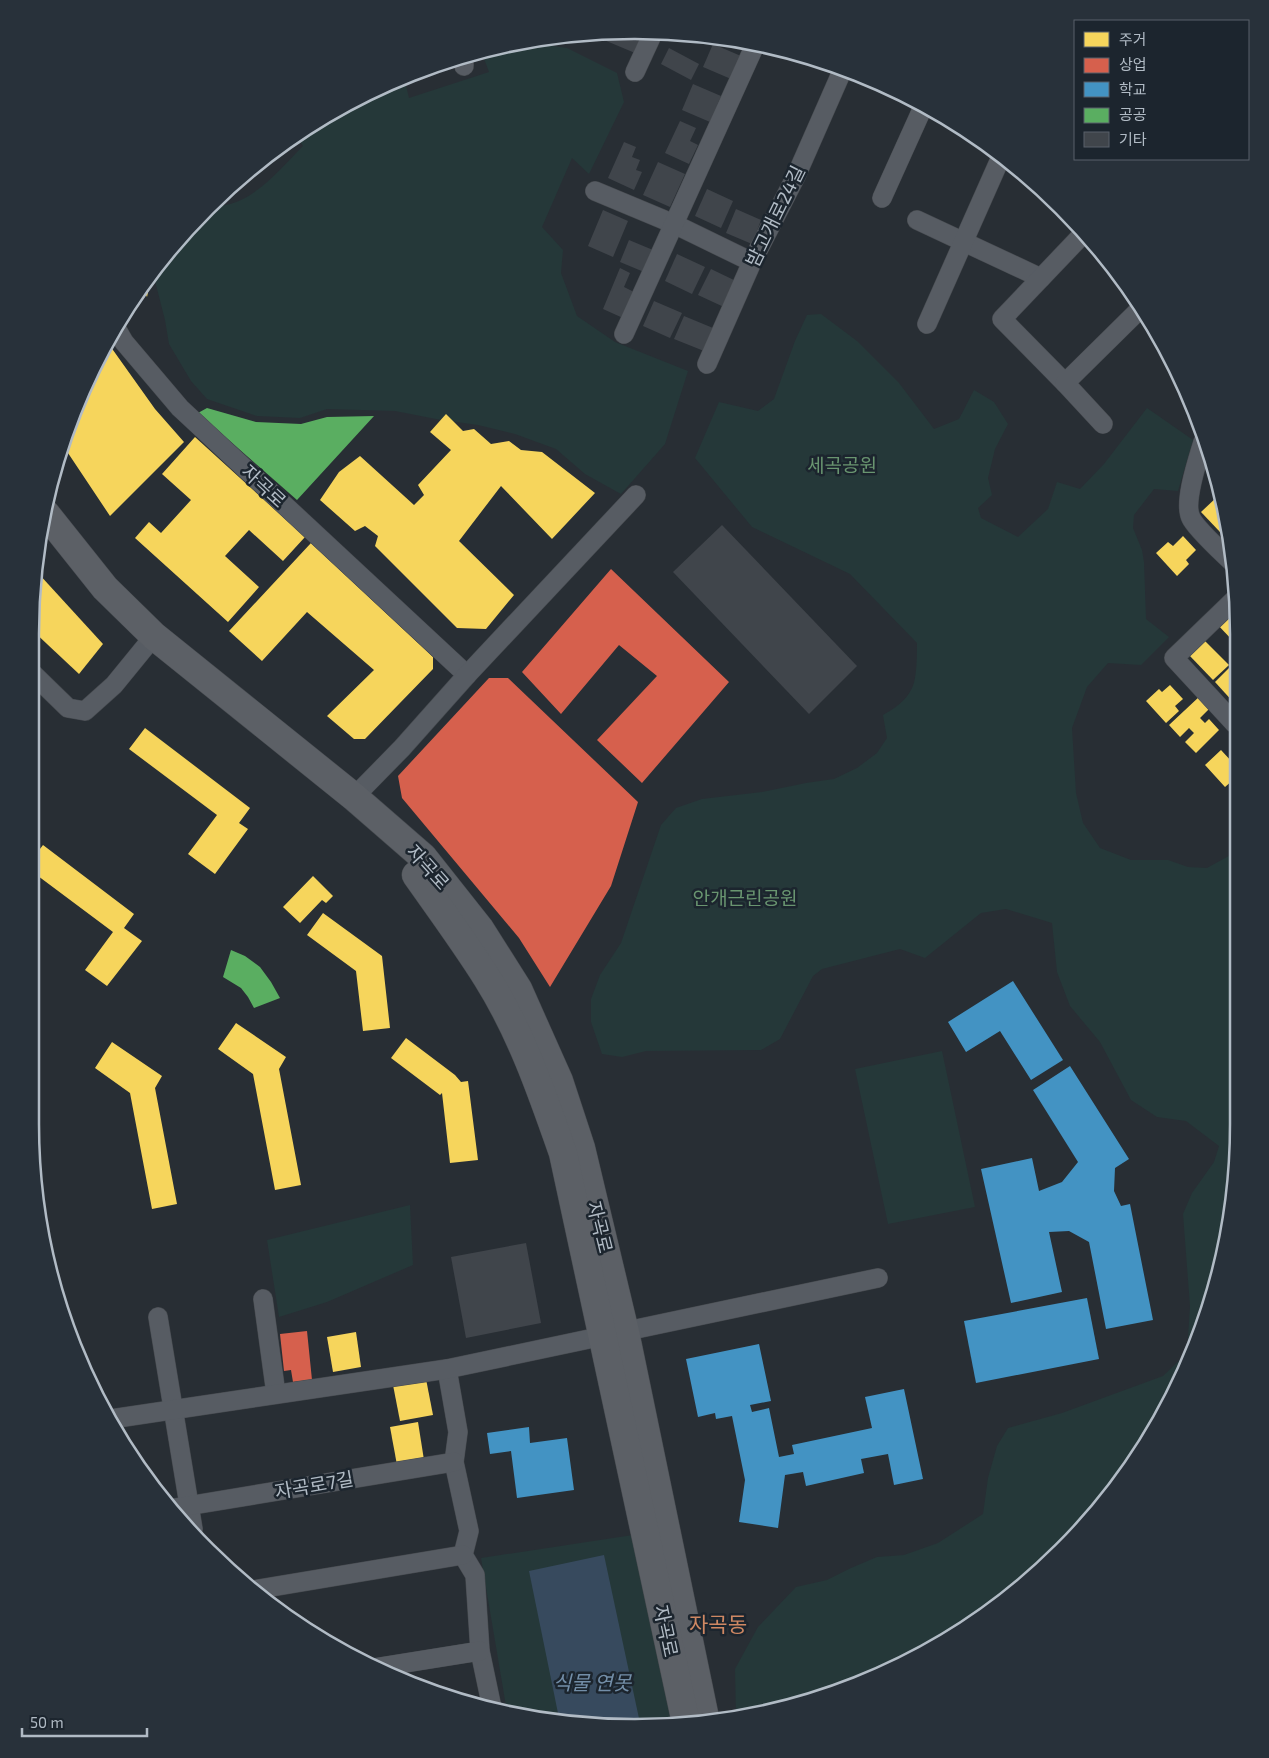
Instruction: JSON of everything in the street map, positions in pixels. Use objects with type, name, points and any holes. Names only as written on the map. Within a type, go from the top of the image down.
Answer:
[{"type":"main road","name":"자곡로","points":[[50,519],[105,588],[154,636],[354,797],[423,856],[480,929],[518,989],[559,1081],[581,1148],[685,1717]]},
{"type":"main road","name":"자곡로","points":[[614,1334],[704,1715]]},
{"type":"street","points":[[636,72],[650,39]]},
{"type":"street","points":[[624,334],[753,50]]},
{"type":"street","name":"밤고개로24길","points":[[707,364],[752,262],[796,176],[840,76]]},
{"type":"street","points":[[882,198],[921,113]]},
{"type":"street","points":[[927,324],[998,163]]},
{"type":"street","points":[[595,191],[674,224],[752,262]]},
{"type":"street","points":[[917,220],[1041,278]]},
{"type":"street","points":[[1079,238],[1002,319],[1103,424]]},
{"type":"street","points":[[1065,383],[1136,313]]},
{"type":"street","name":"자곡로","points":[[120,335],[180,408],[467,675]]},
{"type":"street","points":[[1201,450],[1187,509],[1191,520],[1224,549]]},
{"type":"street","points":[[354,797],[402,748],[467,675],[636,495]]},
{"type":"street","points":[[1229,605],[1174,658],[1230,719]]},
{"type":"street","points":[[39,680],[68,708],[85,711],[114,685],[154,636]]},
{"type":"street","points":[[118,1419],[447,1368],[878,1278]]},
{"type":"street","points":[[263,1299],[276,1394]]},
{"type":"street","points":[[158,1317],[173,1410],[182,1507]]},
{"type":"street","points":[[447,1368],[458,1432],[454,1462],[469,1531],[463,1555],[475,1575],[480,1650],[491,1702]]},
{"type":"street","name":"자곡로7길","points":[[182,1507],[454,1462]]},
{"type":"street","points":[[263,1588],[463,1555]]},
{"type":"street","points":[[388,1666],[480,1650]]},
{"type":"green space","points":[[549,45],[567,48],[617,73],[624,102],[589,174],[572,158],[542,227],[563,250],[561,273],[577,316],[615,342],[688,371],[665,444],[621,494],[585,474],[556,449],[515,434],[478,425],[395,411],[327,409],[300,418],[257,416],[207,399],[191,381],[169,344],[155,282],[187,242],[222,205],[239,201],[263,186],[303,146],[300,142],[371,100],[406,85],[409,98],[489,72],[484,58]]},
{"type":"green space","name":"세곡공원","points":[[821,314],[857,341],[899,383],[934,429],[959,419],[974,390],[994,402],[1008,424],[995,449],[988,478],[992,495],[978,508],[981,518],[1018,537],[1048,509],[1057,482],[1080,489],[1104,464],[1147,408],[1193,440],[1178,491],[1154,489],[1134,515],[1133,528],[1142,550],[1144,562],[1146,619],[1169,637],[1141,665],[1108,663],[1087,687],[1072,728],[1076,793],[1083,823],[1100,848],[1131,860],[1168,860],[1188,867],[1207,868],[1230,855],[1229,1162],[1219,1240],[1199,1315],[1188,1344],[1190,1306],[1183,1214],[1192,1193],[1214,1162],[1219,1146],[1186,1121],[1157,1117],[1131,1100],[1100,1042],[1070,1006],[1057,972],[1052,923],[1006,909],[981,913],[925,958],[900,949],[822,969],[813,976],[780,1039],[761,1050],[646,1051],[622,1057],[602,1054],[591,1022],[591,999],[600,975],[621,943],[661,825],[676,808],[702,799],[762,792],[834,779],[857,768],[877,753],[887,738],[883,715],[904,700],[914,684],[917,643],[850,574],[752,527],[695,458],[719,402],[758,411],[774,399],[795,341],[807,315]]},
{"type":"green space","points":[[942,1051],[975,1207],[888,1224],[855,1069]]},
{"type":"green space","points":[[410,1205],[413,1265],[327,1302],[279,1317],[267,1240]]},
{"type":"green space","name":"세곡공원","points":[[1182,1358],[1169,1387],[1150,1421],[1130,1454],[1107,1486],[1056,1545],[997,1596],[965,1619],[932,1639],[898,1658],[862,1674],[826,1688],[789,1699],[736,1710],[735,1669],[758,1627],[796,1587],[827,1580],[877,1557],[904,1555],[938,1543],[983,1514],[988,1478],[997,1446],[1008,1428],[1062,1413],[1163,1376]]},
{"type":"green space","points":[[633,1535],[676,1718],[596,1718],[557,1714],[506,1705],[481,1558]]},
{"type":"water","name":"식물 연못","points":[[604,1555],[639,1719],[596,1718],[558,1714],[529,1571]]},
{"type":"building: 주거","points":[[112,349],[155,409],[184,442],[110,516],[67,452],[84,407]]},
{"type":"building: 주거","points":[[446,414],[463,431],[474,429],[491,444],[509,441],[521,450],[542,452],[595,493],[552,539],[501,486],[459,541],[514,595],[486,629],[457,628],[375,546],[378,536],[365,526],[355,531],[320,500],[339,472],[360,456],[414,505],[424,495],[418,485],[451,450],[430,432]]},
{"type":"building: 주거","points":[[195,437],[305,537],[283,561],[249,530],[225,556],[259,587],[228,622],[135,538],[149,522],[161,533],[191,500],[162,474]]},
{"type":"building: 주거","points":[[1215,499],[1220,532],[1201,512]]},
{"type":"building: 주거","points":[[1183,536],[1196,550],[1186,560],[1189,564],[1177,576],[1156,553],[1168,542],[1173,546]]},
{"type":"building: 주거","points":[[311,543],[433,657],[433,669],[365,739],[354,739],[327,716],[374,670],[307,612],[262,661],[229,631]]},
{"type":"building: 주거","points":[[42,577],[103,644],[79,674],[39,636]]},
{"type":"building: 주거","points":[[1229,610],[1230,638],[1216,623]]},
{"type":"building: 주거","points":[[1204,640],[1229,665],[1213,680],[1189,655]]},
{"type":"building: 주거","points":[[1230,667],[1230,698],[1215,682]]},
{"type":"building: 주거","points":[[1170,685],[1183,699],[1175,706],[1179,711],[1166,723],[1146,701],[1159,689],[1162,692]]},
{"type":"building: 주거","points":[[1200,696],[1211,707],[1200,718],[1205,723],[1209,719],[1219,730],[1196,753],[1185,742],[1194,733],[1189,728],[1180,737],[1169,725]]},
{"type":"building: 주거","points":[[145,728],[250,808],[239,823],[248,829],[215,874],[188,854],[217,815],[129,749]]},
{"type":"building: 주거","points":[[1221,750],[1230,760],[1230,783],[1225,787],[1205,765]]},
{"type":"building: 주거","points":[[43,845],[134,914],[124,928],[142,941],[107,986],[85,970],[113,932],[39,877],[39,850]]},
{"type":"building: 주거","points":[[313,876],[333,896],[326,903],[322,900],[300,923],[283,907]]},
{"type":"building: 주거","points":[[323,913],[382,956],[390,1028],[363,1031],[356,971],[307,935]]},
{"type":"building: 주거","points":[[236,1023],[286,1057],[279,1069],[301,1185],[275,1190],[253,1074],[218,1049]]},
{"type":"building: 주거","points":[[406,1038],[455,1075],[461,1082],[468,1081],[478,1160],[450,1163],[442,1093],[440,1095],[391,1058]]},
{"type":"building: 주거","points":[[112,1042],[162,1076],[155,1088],[177,1204],[152,1209],[130,1093],[95,1068]]},
{"type":"building: 주거","points":[[356,1332],[361,1367],[333,1372],[327,1337]]},
{"type":"building: 주거","points":[[426,1379],[433,1415],[400,1421],[393,1385]]},
{"type":"building: 주거","points":[[418,1422],[424,1460],[397,1465],[390,1427]]},
{"type":"building: 상업","points":[[611,569],[729,682],[642,783],[597,740],[657,676],[619,645],[561,714],[522,672]]},
{"type":"building: 상업","points":[[489,678],[508,678],[638,802],[611,886],[550,987],[519,938],[402,798],[398,776]]},
{"type":"building: 상업","points":[[307,1331],[312,1380],[293,1382],[291,1370],[284,1371],[280,1334]]},
{"type":"building: 학교","points":[[1013,981],[1063,1060],[1031,1080],[1000,1031],[966,1052],[948,1022]]},
{"type":"building: 학교","points":[[1070,1066],[1129,1159],[1115,1168],[1114,1191],[1121,1206],[1130,1204],[1153,1320],[1106,1329],[1089,1242],[1069,1231],[1049,1232],[1062,1292],[1011,1303],[981,1169],[1032,1158],[1039,1191],[1062,1182],[1078,1162],[1033,1090]]},
{"type":"building: 학교","points":[[1087,1298],[1099,1359],[976,1383],[964,1321]]},
{"type":"building: 학교","points":[[759,1344],[771,1401],[750,1405],[752,1412],[769,1408],[779,1457],[794,1454],[792,1445],[872,1428],[865,1397],[904,1389],[923,1479],[894,1485],[888,1454],[861,1459],[864,1473],[806,1486],[803,1472],[785,1475],[778,1528],[739,1522],[745,1480],[732,1416],[716,1419],[715,1413],[698,1417],[686,1359]]},
{"type":"building: 학교","points":[[529,1427],[530,1443],[567,1438],[574,1490],[517,1498],[511,1451],[490,1454],[487,1433]]},
{"type":"building: 공공","points":[[207,408],[256,422],[301,424],[327,417],[374,416],[297,500],[198,413]]},
{"type":"building: 공공","points":[[231,950],[245,956],[260,967],[280,998],[254,1008],[241,988],[223,977]]},
{"type":"building: 기타","points":[[634,39],[641,39],[635,53],[604,40]]},
{"type":"building: 기타","points":[[713,44],[741,56],[731,79],[703,67]]},
{"type":"building: 기타","points":[[669,48],[699,64],[691,80],[661,64]]},
{"type":"building: 기타","points":[[693,84],[721,96],[710,122],[682,110]]},
{"type":"building: 기타","points":[[680,121],[696,128],[690,141],[698,145],[689,164],[665,153]]},
{"type":"building: 기타","points":[[624,142],[636,147],[632,157],[640,160],[636,170],[642,172],[634,190],[608,178]]},
{"type":"building: 기타","points":[[658,162],[685,174],[670,207],[643,195]]},
{"type":"building: 기타","points":[[707,189],[733,201],[721,228],[695,216]]},
{"type":"building: 기타","points":[[736,209],[761,220],[752,244],[726,233]]},
{"type":"building: 기타","points":[[603,210],[628,221],[613,257],[588,246]]},
{"type":"building: 기타","points":[[629,240],[653,250],[644,272],[620,262]]},
{"type":"building: 기타","points":[[677,254],[705,267],[692,294],[665,281]]},
{"type":"building: 기타","points":[[620,268],[630,273],[624,287],[634,292],[623,318],[603,309]]},
{"type":"building: 기타","points":[[711,269],[738,282],[726,308],[698,295]]},
{"type":"building: 기타","points":[[654,301],[682,313],[670,338],[643,326]]},
{"type":"building: 기타","points":[[684,316],[713,328],[704,351],[674,339]]},
{"type":"building: 기타","points":[[722,525],[857,666],[809,714],[673,572]]},
{"type":"building: 기타","points":[[526,1243],[541,1323],[466,1338],[451,1257]]},
{"type":"district","name":"자곡동","points":[[718,1625]]},
{"type":"park label","name":"안개근린공원","points":[[745,898]]}]
